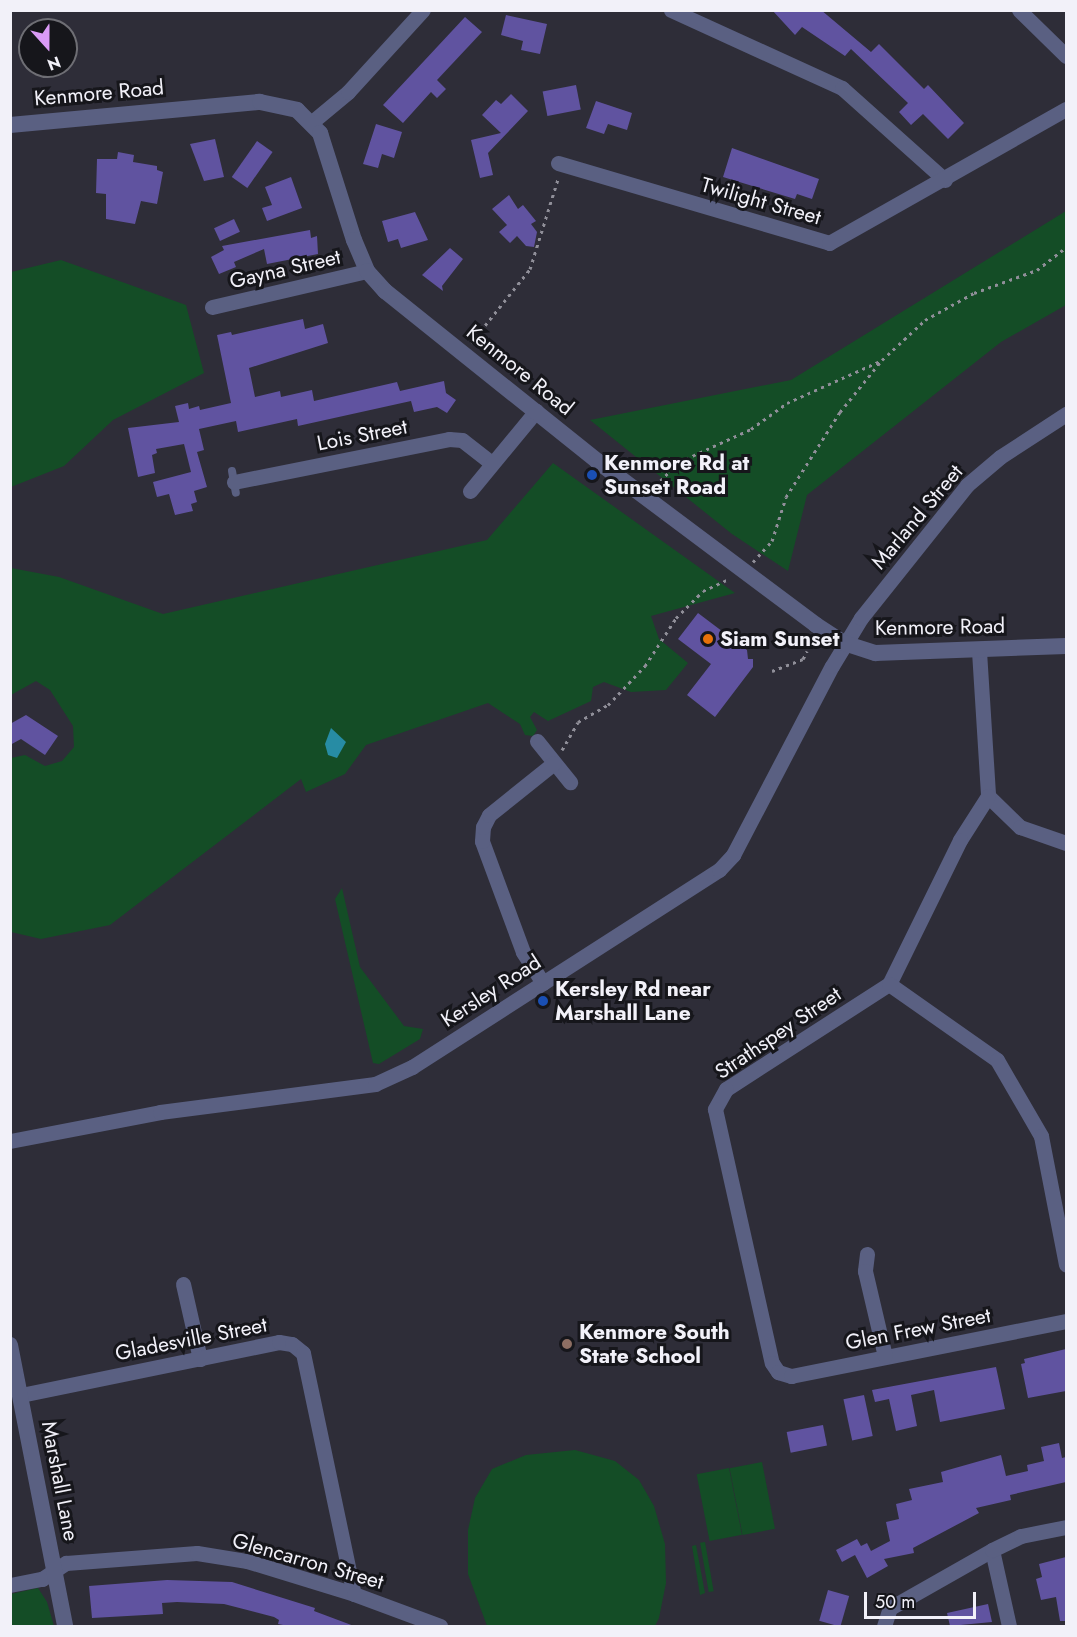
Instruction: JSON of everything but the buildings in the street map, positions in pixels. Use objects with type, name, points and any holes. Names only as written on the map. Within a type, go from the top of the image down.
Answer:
[{"type":"street","points":[[312,122],[348,92],[423,10]]},
{"type":"street","points":[[671,10],[842,88],[945,180]]},
{"type":"street","points":[[1019,10],[1066,56]]},
{"type":"street","name":"Kenmore Road","points":[[10,125],[260,102],[289,107],[312,122],[320,133],[354,240],[367,271],[385,291],[646,499],[844,643],[875,653],[979,651],[1066,646]]},
{"type":"street","name":"Twilight Street","points":[[558,163],[829,243],[945,180],[1066,110]]},
{"type":"street","name":"Gayna Street","points":[[213,307],[367,271]]},
{"type":"street","points":[[470,491],[536,411]]},
{"type":"street","name":"Marland Street","points":[[844,643],[967,485],[1000,457],[1066,414]]},
{"type":"street","name":"Lois Street","points":[[234,482],[449,439],[462,440],[491,463]]},
{"type":"street","name":"Kersley Road","points":[[10,1141],[160,1112],[375,1084],[412,1067],[718,870],[733,855],[844,643]]},
{"type":"street","points":[[979,651],[988,796],[960,840],[889,984],[997,1060],[1041,1136],[1066,1265]]},
{"type":"street","points":[[537,741],[570,782]]},
{"type":"street","points":[[543,983],[523,952],[482,841],[483,827],[489,815],[554,763]]},
{"type":"street","points":[[988,796],[1020,827],[1066,843]]},
{"type":"street","name":"Strathspey Street","points":[[778,1372],[772,1363],[715,1108],[726,1089],[889,984]]},
{"type":"street","points":[[867,1254],[865,1271],[885,1356]]},
{"type":"street","points":[[183,1284],[200,1359]]},
{"type":"street","name":"Glen Frew Street","points":[[778,1372],[791,1376],[1066,1321]]},
{"type":"street","name":"Gladesville Street","points":[[21,1395],[279,1342],[292,1344],[303,1353],[354,1594]]},
{"type":"street","name":"Marshall Lane","points":[[10,1345],[65,1626]]},
{"type":"street","points":[[884,1626],[890,1608],[992,1550],[1021,1536],[1066,1527]]},
{"type":"street","points":[[992,1550],[1010,1626]]},
{"type":"street","name":"Glencarron Street","points":[[10,1585],[42,1579],[54,1568],[66,1563],[197,1553],[247,1562],[354,1594],[440,1626]]},
{"type":"path","points":[[462,352],[530,269],[559,181],[558,163]]},
{"type":"path","points":[[554,763],[578,722],[608,705],[645,666],[675,618],[703,591],[744,572],[772,541],[786,497],[840,412],[882,360],[925,320],[974,293],[1036,270],[1066,247]]},
{"type":"path","points":[[646,499],[679,462],[752,429],[787,403],[882,360]]},
{"type":"path","points":[[772,671],[803,659],[807,651]]},
{"type":"green space","points":[[1066,211],[1066,305],[1001,342],[807,495],[788,571],[732,534],[590,420],[791,380]]},
{"type":"green space","points":[[61,260],[186,305],[204,373],[113,420],[64,466],[11,487],[11,272]]},
{"type":"green space","points":[[553,463],[735,593],[651,616],[659,639],[688,663],[666,690],[631,692],[604,682],[593,687],[591,701],[548,721],[534,712],[530,717],[537,730],[533,736],[525,735],[520,724],[488,703],[366,745],[345,774],[306,792],[301,779],[110,925],[41,939],[11,932],[11,758],[25,755],[45,766],[62,761],[74,747],[73,726],[50,690],[36,681],[11,695],[11,568],[59,577],[163,614],[487,540]]},
{"type":"green space","points":[[342,888],[360,967],[404,1026],[423,1029],[420,1039],[379,1064],[373,1063],[335,899]]},
{"type":"green space","points":[[575,1450],[615,1461],[639,1480],[654,1506],[665,1544],[666,1583],[659,1618],[655,1626],[487,1626],[468,1574],[468,1530],[475,1498],[492,1469],[526,1455]]},
{"type":"green space","points":[[762,1462],[775,1529],[743,1535],[730,1468]]},
{"type":"green space","points":[[729,1468],[742,1535],[710,1541],[697,1474]]},
{"type":"green space","points":[[705,1542],[714,1591],[709,1592],[700,1543]]},
{"type":"green space","points":[[696,1545],[705,1593],[700,1595],[692,1546]]},
{"type":"green space","points":[[38,1588],[47,1602],[54,1626],[11,1626],[11,1594]]},
{"type":"water","points":[[331,728],[346,742],[337,758],[328,755],[325,744]]},
{"type":"place","name":"Kenmore Rd at Sunset Road","points":[[592,475]]},
{"type":"place","name":"Siam Sunset","points":[[708,639]]},
{"type":"place","name":"Kersley Rd near Marshall Lane","points":[[543,1001]]},
{"type":"place","name":"Kenmore South State School","points":[[567,1344]]}]
